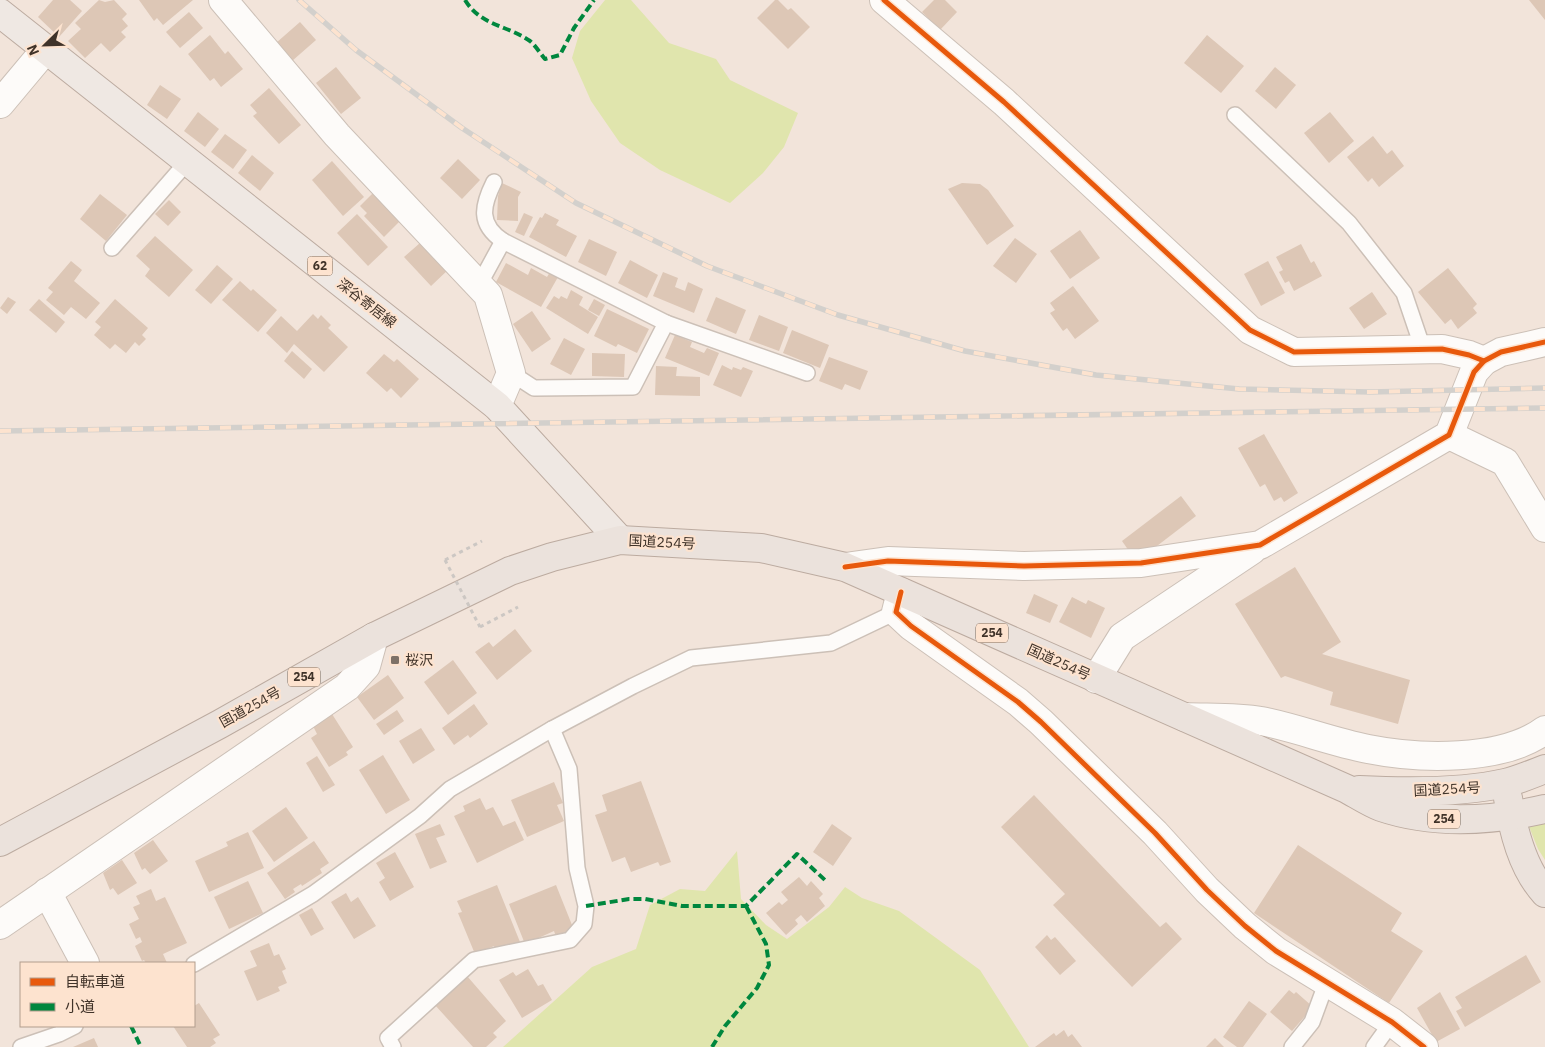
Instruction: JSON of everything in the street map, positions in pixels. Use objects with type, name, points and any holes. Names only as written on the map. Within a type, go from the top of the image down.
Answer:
[{"type":"highway","name":"国道254号","points":[[0,842],[211,729],[374,638],[510,571],[552,557],[620,540],[762,548],[845,567],[898,602],[1096,679],[1347,789],[1380,806],[1407,814],[1448,819],[1511,816],[1545,809]]},
{"type":"highway","name":"国道254号","points":[[1347,789],[1386,792],[1481,788],[1506,783],[1545,769]]},
{"type":"highway","points":[[1506,783],[1511,816],[1520,848],[1535,882],[1545,892]]},
{"type":"main road","name":"深谷寄居線","points":[[0,13],[497,406],[620,540]]},
{"type":"street","points":[[223,0],[337,135],[488,295],[510,373],[497,406]]},
{"type":"street","points":[[884,0],[1004,102],[1250,330],[1294,352],[1442,349],[1469,355],[1484,361]]},
{"type":"street","points":[[0,104],[46,49]]},
{"type":"street","points":[[1096,679],[1122,637],[1260,545],[1449,435],[1474,372],[1484,361],[1501,352],[1545,342]]},
{"type":"street","points":[[1449,435],[1505,462],[1545,528]]},
{"type":"street","points":[[845,567],[888,562],[1024,566],[1141,564],[1260,545]]},
{"type":"street","points":[[898,602],[910,626],[1018,702],[1155,832],[1207,890],[1245,926],[1276,951],[1392,1022],[1424,1047]]},
{"type":"street","points":[[0,925],[347,687],[366,666],[374,638]]},
{"type":"street","points":[[1181,716],[1260,721],[1368,749],[1420,756],[1478,754],[1518,744],[1545,730]]},
{"type":"street","points":[[47,892],[84,962]]},
{"type":"lane","points":[[1235,115],[1355,231],[1404,293],[1423,349]]},
{"type":"lane","points":[[112,248],[188,161]]},
{"type":"lane","points":[[494,182],[487,197],[484,216],[492,233],[503,241],[666,323],[807,373]]},
{"type":"lane","points":[[479,285],[503,241]]},
{"type":"lane","points":[[510,373],[534,388],[633,387],[666,323]]},
{"type":"lane","points":[[195,963],[313,894],[420,816],[450,789],[552,729],[691,658],[831,643],[898,602]]},
{"type":"lane","points":[[392,1047],[388,1038],[474,960],[570,940],[584,924],[586,906],[577,868],[569,769],[552,729]]},
{"type":"lane","points":[[1292,1047],[1312,1022],[1327,981]]},
{"type":"lane","points":[[1374,1047],[1392,1022]]},
{"type":"lane","points":[[21,1047],[59,1034],[73,1027]]},
{"type":"path","points":[[482,541],[445,560],[480,627],[518,606]]},
{"type":"green space","points":[[605,0],[631,0],[669,43],[716,59],[730,80],[798,113],[784,147],[763,173],[730,203],[660,170],[620,143],[591,101],[572,58],[580,31]]},
{"type":"green space","points":[[1545,819],[1545,860],[1538,849],[1528,824]]},
{"type":"green space","points":[[737,851],[741,899],[766,925],[787,939],[829,907],[845,887],[862,898],[899,911],[980,970],[1029,1047],[503,1047],[592,967],[636,949],[650,905],[680,889],[705,891]]},
{"type":"building","points":[[53,0],[70,0],[82,11],[59,37],[38,17]]},
{"type":"building","points":[[99,0],[105,2],[114,0],[127,14],[122,19],[128,26],[121,32],[126,37],[110,52],[101,43],[85,58],[68,41],[81,29],[75,23]]},
{"type":"building","points":[[139,0],[193,0],[163,25],[157,18],[154,21]]},
{"type":"building","points":[[775,0],[778,0],[788,10],[791,8],[810,27],[788,49],[757,18]]},
{"type":"building","points":[[934,0],[945,0],[957,12],[940,30],[922,12]]},
{"type":"building","points":[[1529,0],[1545,0],[1545,20]]},
{"type":"building","points":[[189,12],[203,28],[180,48],[166,32]]},
{"type":"building","points":[[300,22],[316,40],[292,61],[276,43]]},
{"type":"building","points":[[210,35],[225,54],[228,51],[243,69],[221,87],[214,78],[210,81],[188,54]]},
{"type":"building","points":[[1207,35],[1244,66],[1221,93],[1184,63]]},
{"type":"building","points":[[336,67],[361,98],[341,114],[316,83]]},
{"type":"building","points":[[1275,67],[1296,85],[1276,109],[1255,91]]},
{"type":"building","points":[[160,85],[181,99],[167,119],[147,105]]},
{"type":"building","points":[[269,88],[301,125],[279,144],[253,116],[257,113],[250,105]]},
{"type":"building","points":[[198,112],[219,129],[205,147],[184,131]]},
{"type":"building","points":[[1330,112],[1354,141],[1329,163],[1304,133]]},
{"type":"building","points":[[225,134],[247,150],[233,169],[211,152]]},
{"type":"building","points":[[1373,136],[1387,154],[1392,150],[1404,166],[1379,187],[1372,178],[1368,182],[1347,157]]},
{"type":"building","points":[[252,155],[274,173],[260,191],[238,173]]},
{"type":"building","points":[[458,159],[480,180],[462,199],[440,178]]},
{"type":"building","points":[[332,161],[364,197],[343,216],[312,180]]},
{"type":"building","points":[[502,183],[521,192],[518,197],[518,221],[497,220],[498,196]]},
{"type":"building","points":[[962,183],[980,184],[988,190],[1014,226],[987,245],[948,189]]},
{"type":"building","points":[[374,192],[401,220],[384,237],[364,216],[367,213],[360,206]]},
{"type":"building","points":[[100,194],[127,215],[106,241],[80,219]]},
{"type":"building","points":[[169,200],[181,212],[168,226],[155,214]]},
{"type":"building","points":[[524,213],[533,217],[524,236],[515,232]]},
{"type":"building","points":[[545,213],[559,220],[556,225],[577,236],[566,257],[529,237],[540,217],[542,218]]},
{"type":"building","points":[[357,214],[388,247],[368,266],[337,233]]},
{"type":"building","points":[[1080,230],[1100,258],[1070,279],[1050,251]]},
{"type":"building","points":[[155,236],[193,270],[169,297],[145,276],[150,269],[136,256]]},
{"type":"building","points":[[1015,238],[1037,254],[1016,283],[993,266]]},
{"type":"building","points":[[589,239],[617,252],[606,276],[578,262]]},
{"type":"building","points":[[420,243],[434,259],[438,255],[450,268],[431,286],[404,257]]},
{"type":"building","points":[[1301,244],[1311,263],[1314,261],[1322,276],[1294,291],[1289,281],[1285,283],[1279,272],[1283,270],[1276,257]]},
{"type":"building","points":[[630,260],[658,275],[647,298],[618,283]]},
{"type":"building","points":[[71,261],[82,270],[74,281],[100,303],[86,319],[71,307],[64,315],[46,300],[53,292],[48,288]]},
{"type":"building","points":[[1268,261],[1285,293],[1261,306],[1244,274]]},
{"type":"building","points":[[506,263],[528,275],[531,268],[547,277],[550,272],[558,277],[541,307],[496,282]]},
{"type":"building","points":[[217,265],[233,279],[211,304],[195,290]]},
{"type":"building","points":[[1448,268],[1477,304],[1473,308],[1477,313],[1458,329],[1451,319],[1445,324],[1418,292]]},
{"type":"building","points":[[663,272],[678,278],[675,287],[685,291],[688,282],[703,289],[694,313],[653,296]]},
{"type":"building","points":[[240,281],[251,291],[253,289],[277,310],[258,332],[222,300]]},
{"type":"building","points":[[1073,286],[1099,321],[1075,339],[1067,328],[1063,331],[1050,313],[1055,310],[1050,303]]},
{"type":"building","points":[[571,290],[583,297],[579,305],[598,317],[588,334],[546,308],[554,296],[559,299],[561,296],[567,299]]},
{"type":"building","points":[[1372,292],[1387,314],[1364,329],[1349,308]]},
{"type":"building","points":[[8,297],[16,302],[7,314],[0,308]]},
{"type":"building","points":[[716,297],[746,310],[736,334],[706,321]]},
{"type":"building","points":[[39,299],[65,322],[56,333],[29,310]]},
{"type":"building","points":[[115,299],[148,328],[142,335],[146,339],[139,346],[135,342],[126,353],[115,344],[110,349],[94,335],[101,327],[95,322]]},
{"type":"building","points":[[594,299],[605,305],[599,316],[588,310]]},
{"type":"building","points":[[607,309],[649,329],[637,353],[618,344],[616,347],[594,336]]},
{"type":"building","points":[[532,311],[551,339],[532,352],[513,324]]},
{"type":"building","points":[[313,314],[318,319],[321,315],[331,325],[328,328],[348,347],[324,372],[294,344],[287,353],[266,333],[281,316],[297,331]]},
{"type":"building","points":[[759,315],[788,327],[779,351],[749,340]]},
{"type":"building","points":[[792,330],[829,345],[820,368],[783,353]]},
{"type":"building","points":[[675,335],[692,342],[690,347],[704,353],[707,348],[719,353],[709,376],[665,358]]},
{"type":"building","points":[[564,338],[585,349],[571,375],[550,364]]},
{"type":"building","points":[[292,351],[312,369],[304,379],[284,361]]},
{"type":"building","points":[[592,353],[625,354],[624,377],[592,376]]},
{"type":"building","points":[[384,354],[394,362],[397,359],[419,379],[401,398],[391,388],[387,392],[366,373]]},
{"type":"building","points":[[829,357],[868,371],[860,390],[845,384],[842,390],[819,381]]},
{"type":"building","points":[[722,365],[732,370],[733,367],[741,370],[743,367],[753,371],[741,397],[713,385]]},
{"type":"building","points":[[656,366],[677,367],[676,376],[700,377],[700,396],[655,395]]},
{"type":"building","points":[[1264,434],[1298,493],[1284,502],[1281,497],[1274,501],[1265,484],[1260,487],[1238,448]]},
{"type":"building","points":[[1181,496],[1196,516],[1153,549],[1129,551],[1122,541]]},
{"type":"building","points":[[1295,567],[1341,642],[1322,654],[1410,680],[1398,724],[1330,705],[1333,692],[1285,676],[1281,678],[1235,604]]},
{"type":"building","points":[[1034,594],[1058,605],[1050,623],[1026,613]]},
{"type":"building","points":[[1072,597],[1086,604],[1088,600],[1105,608],[1091,638],[1059,622]]},
{"type":"building","points":[[515,629],[532,651],[497,680],[475,652],[489,642],[493,647]]},
{"type":"building","points":[[453,660],[477,693],[448,715],[424,682]]},
{"type":"building","points":[[388,675],[404,698],[374,720],[357,697]]},
{"type":"building","points":[[474,704],[488,724],[470,738],[468,735],[454,745],[442,728]]},
{"type":"building","points":[[397,710],[404,721],[384,735],[376,724]]},
{"type":"building","points":[[332,714],[353,747],[346,752],[348,755],[329,767],[311,738],[317,734],[313,726]]},
{"type":"building","points":[[421,728],[435,750],[413,764],[399,741]]},
{"type":"building","points":[[383,755],[410,800],[386,814],[359,770]]},
{"type":"building","points":[[317,756],[335,785],[323,792],[306,763]]},
{"type":"building","points":[[641,781],[671,862],[660,866],[658,862],[631,872],[625,857],[612,862],[595,815],[607,811],[602,795]]},
{"type":"building","points":[[554,782],[563,803],[557,805],[564,821],[527,837],[511,800]]},
{"type":"building","points":[[1034,795],[1160,927],[1166,922],[1182,939],[1132,987],[1053,905],[1065,894],[1001,827]]},
{"type":"building","points":[[480,798],[486,810],[493,807],[503,826],[515,821],[524,840],[477,863],[454,816],[465,811],[463,806]]},
{"type":"building","points":[[286,807],[308,838],[274,862],[252,831]]},
{"type":"building","points":[[440,824],[445,835],[436,838],[447,862],[430,869],[415,834]]},
{"type":"building","points":[[832,824],[852,838],[833,866],[813,852]]},
{"type":"building","points":[[248,832],[264,868],[209,892],[195,861],[228,846],[226,842]]},
{"type":"building","points":[[153,840],[168,861],[150,874],[145,868],[142,870],[134,853]]},
{"type":"building","points":[[314,841],[329,863],[320,869],[322,873],[302,886],[301,884],[293,889],[295,892],[285,899],[267,873]]},
{"type":"building","points":[[1298,845],[1402,913],[1391,931],[1423,951],[1389,1003],[1254,913]]},
{"type":"building","points":[[395,852],[414,887],[390,901],[379,882],[385,878],[376,863]]},
{"type":"building","points":[[122,860],[137,883],[118,895],[113,888],[110,890],[103,873]]},
{"type":"building","points":[[799,877],[807,886],[811,881],[823,894],[819,898],[825,906],[807,922],[801,915],[795,920],[798,924],[786,935],[766,913],[779,902],[782,905],[788,900],[781,892]]},
{"type":"building","points":[[248,881],[263,913],[229,929],[214,897]]},
{"type":"building","points":[[497,885],[520,942],[496,952],[494,946],[475,954],[458,913],[462,912],[457,901]]},
{"type":"building","points":[[556,885],[574,930],[556,937],[554,931],[525,944],[509,904]]},
{"type":"building","points":[[151,889],[156,901],[165,897],[187,943],[163,954],[167,962],[142,961],[135,946],[142,942],[140,937],[136,939],[129,924],[139,919],[133,907],[140,904],[136,896]]},
{"type":"building","points":[[346,893],[351,902],[358,897],[376,926],[354,939],[331,902]]},
{"type":"building","points":[[312,908],[324,929],[311,936],[299,915]]},
{"type":"building","points":[[1047,935],[1051,940],[1055,937],[1076,961],[1060,975],[1035,947]]},
{"type":"building","points":[[269,943],[274,956],[279,954],[286,969],[282,971],[287,983],[278,987],[280,991],[257,1001],[244,971],[257,966],[250,951]]},
{"type":"building","points":[[1526,955],[1541,982],[1465,1027],[1456,1011],[1462,1008],[1455,997]]},
{"type":"building","points":[[528,969],[538,986],[543,984],[552,1000],[522,1018],[499,980],[513,972],[516,976]]},
{"type":"building","points":[[467,976],[506,1021],[493,1033],[497,1037],[486,1047],[473,1047],[435,1005]]},
{"type":"building","points":[[1289,990],[1294,994],[1296,992],[1313,1007],[1292,1031],[1270,1012]]},
{"type":"building","points":[[1440,992],[1460,1029],[1436,1042],[1417,1008]]},
{"type":"building","points":[[1249,1001],[1267,1014],[1243,1047],[1237,1047],[1223,1037]]},
{"type":"building","points":[[199,1003],[220,1035],[213,1039],[216,1043],[210,1047],[187,1047],[174,1027],[195,1027],[195,1005]]},
{"type":"building","points":[[1064,1030],[1068,1037],[1072,1034],[1082,1047],[1035,1047],[1054,1033],[1056,1036]]},
{"type":"building","points":[[94,1038],[98,1047],[73,1047]]},
{"type":"building","points":[[1215,1038],[1224,1047],[1206,1047]]},
{"type":"railway","points":[[299,0],[356,50],[462,128],[576,203],[707,266],[838,315],[965,351],[1096,375],[1239,389],[1370,392],[1545,388]]},
{"type":"railway","points":[[0,431],[1545,408]]},
{"type":"marked path","points":[[465,0],[471,9],[479,15],[530,41],[545,59],[560,55],[574,28],[594,0]]},
{"type":"marked path","points":[[586,906],[629,899],[645,899],[682,906],[746,906],[797,854],[826,881]]},
{"type":"marked path","points":[[712,1047],[725,1026],[757,988],[769,965],[766,944],[746,906]]},
{"type":"marked path","points":[[131,1027],[141,1047]]},
{"type":"cycle path","points":[[884,0],[1004,102],[1250,330],[1294,352],[1442,349],[1469,355],[1484,361]]},
{"type":"cycle path","points":[[845,567],[888,561],[1024,566],[1141,563],[1260,545],[1449,435],[1474,372],[1484,361],[1501,352],[1545,342]]},
{"type":"cycle path","points":[[901,592],[896,612],[911,626],[1018,702],[1041,722],[1155,833],[1207,890],[1245,926],[1276,951],[1392,1022],[1424,1047]]},
{"type":"place","name":"桜沢","points":[[395,660]]}]
